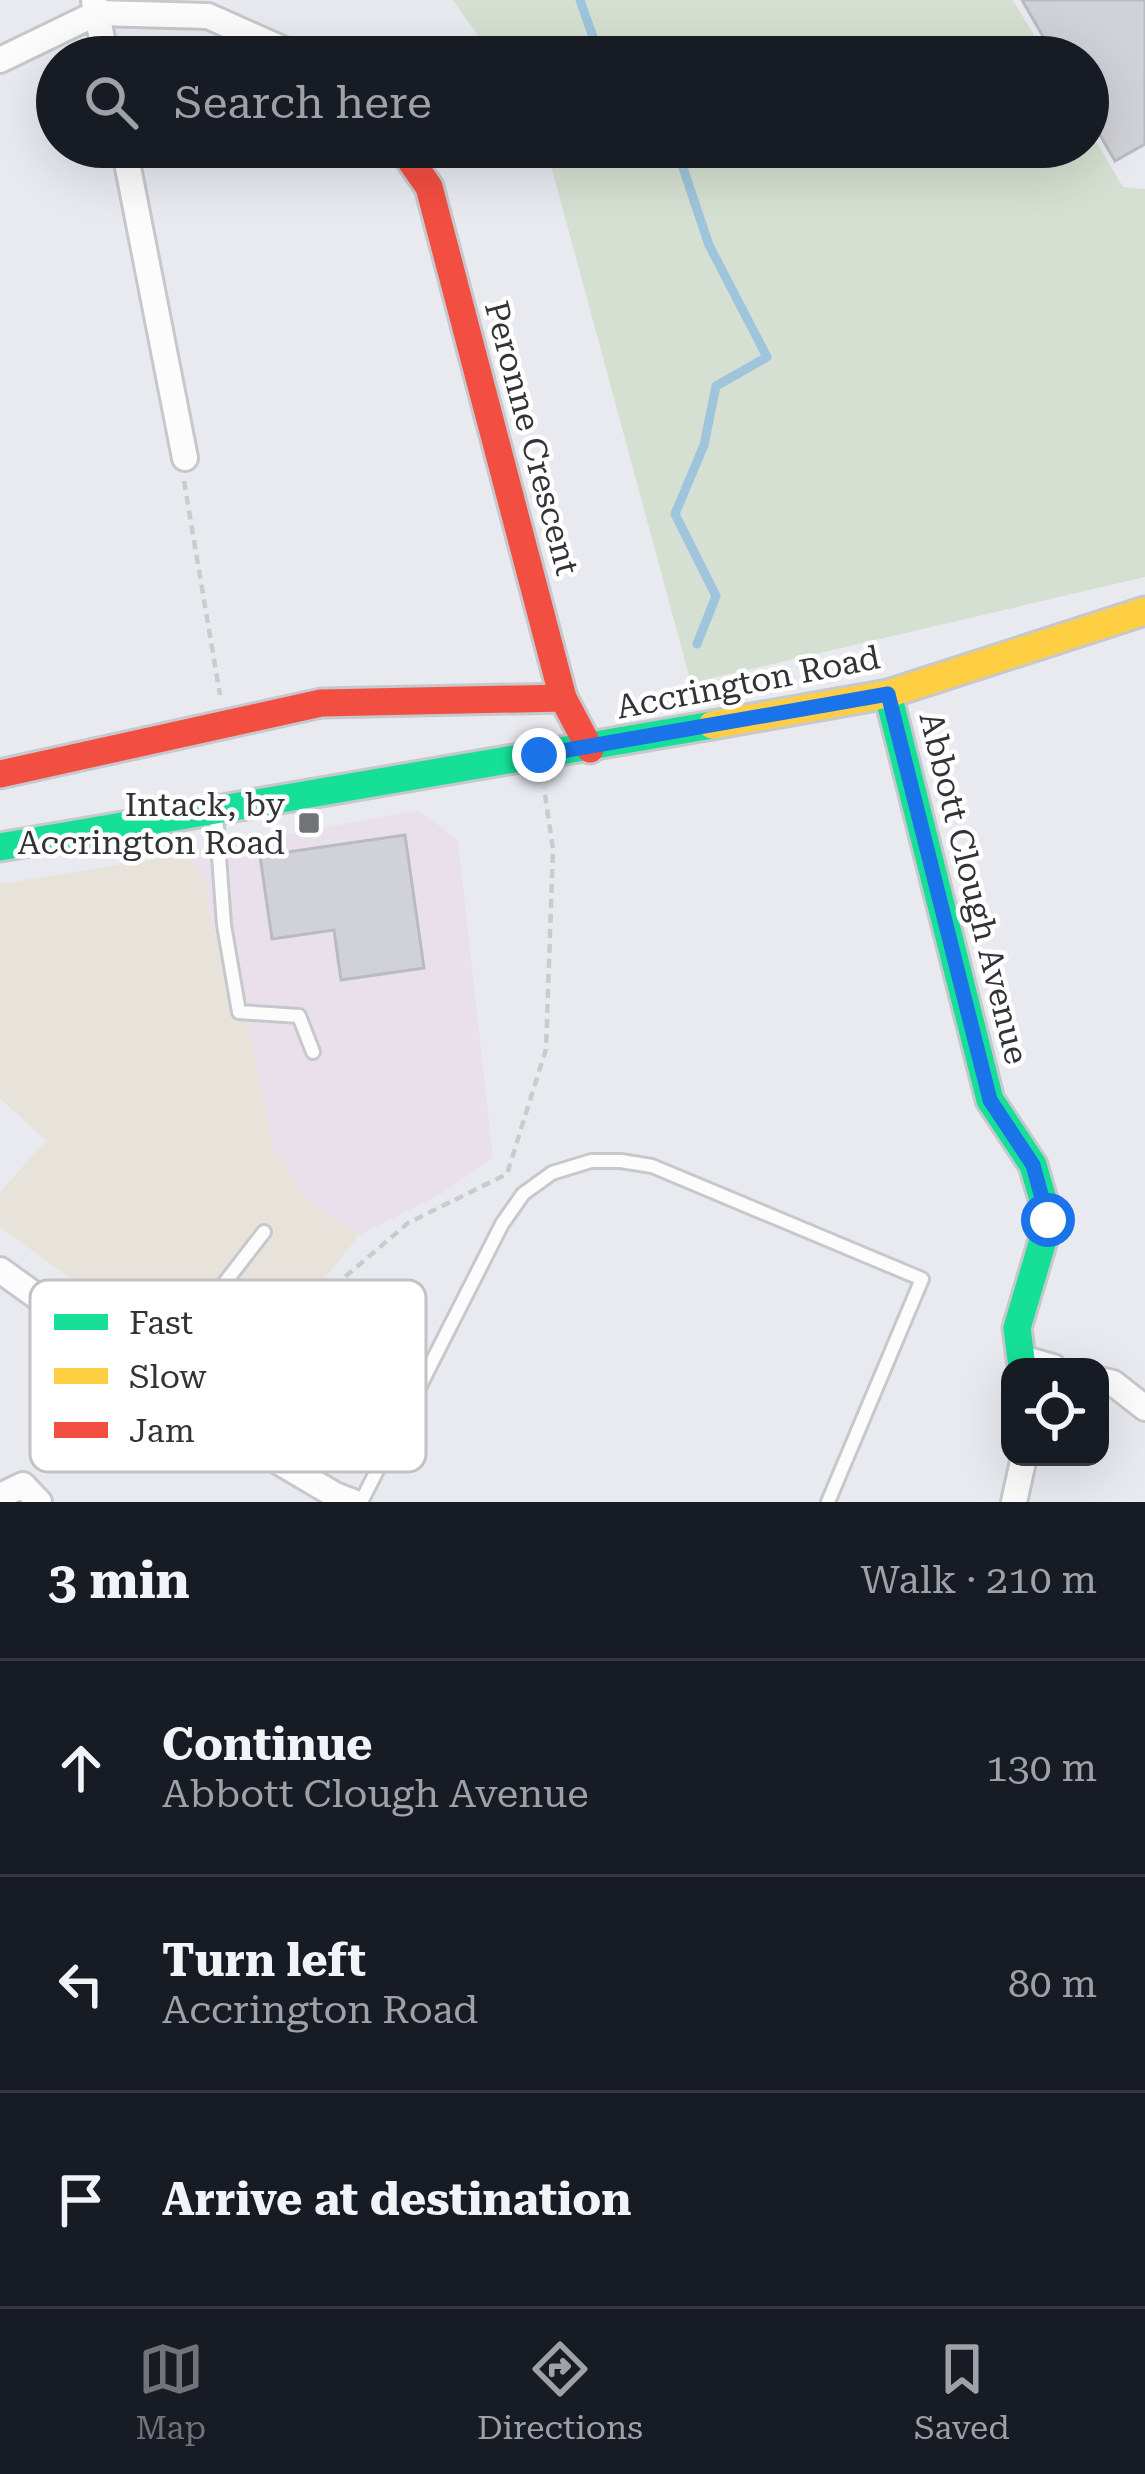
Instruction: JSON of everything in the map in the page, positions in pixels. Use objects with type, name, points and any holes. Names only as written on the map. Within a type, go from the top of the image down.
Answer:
[{"type":"street","points":[[95,6],[101,36]]},
{"type":"street","points":[[42,36],[95,6],[208,16],[253,36]]},
{"type":"street","points":[[0,60],[36,40]]},
{"type":"street","points":[[128,168],[185,458]]},
{"type":"street","name":"Peronne Crescent","points":[[416,168],[429,187],[563,698],[590,749]]},
{"type":"street","name":"Accrington Road","points":[[0,847],[590,749],[888,694],[1145,611]]},
{"type":"street","name":"Abbott Clough Avenue","points":[[888,694],[990,1100],[1033,1165],[1048,1220],[1018,1328],[1021,1358]]},
{"type":"street","points":[[0,774],[321,703],[563,698]]},
{"type":"street","points":[[0,1270],[30,1291]]},
{"type":"street","points":[[1109,1382],[1145,1408]]},
{"type":"street","points":[[1014,1502],[1022,1466]]},
{"type":"street","points":[[294,1472],[335,1496],[357,1502]]},
{"type":"street","points":[[0,1496],[23,1485],[39,1502]]},
{"type":"lane","points":[[216,813],[224,925],[239,1012],[298,1016],[313,1052]]},
{"type":"lane","points":[[426,1370],[502,1224],[523,1194],[552,1173],[591,1161],[652,1166],[922,1279],[829,1502]]},
{"type":"lane","points":[[227,1280],[264,1232]]},
{"type":"lane","points":[[357,1502],[373,1472]]},
{"type":"path","points":[[185,458],[181,465],[225,724]]},
{"type":"path","points":[[343,1280],[408,1223],[507,1174],[546,1049],[554,849],[539,755]]},
{"type":"shaded area","points":[[418,810],[458,840],[493,1158],[441,1194],[359,1235],[312,1204],[273,1147],[251,1036],[212,926],[206,882],[185,854]]},
{"type":"shaded area","points":[[185,854],[206,882],[212,926],[251,1036],[273,1147],[312,1204],[359,1235],[324,1280],[73,1280],[0,1227],[0,1192],[46,1141],[0,1098],[0,884]]},
{"type":"green space","points":[[453,0],[1013,0],[1034,36],[478,36]]},
{"type":"green space","points":[[1109,163],[1123,187],[1145,189],[1145,577],[691,683],[552,168],[1109,168]]},
{"type":"building","points":[[1022,0],[1145,0],[1145,144],[1115,161],[1109,151],[1109,36],[1043,36]]},
{"type":"building","points":[[405,835],[424,968],[341,980],[334,930],[272,939],[260,856]]},
{"type":"waterway","points":[[580,0],[593,36]]},
{"type":"waterway","points":[[683,168],[709,245],[767,357],[716,386],[704,445],[675,514],[716,596],[697,644]]},
{"type":"traffic: fast","points":[[888,694],[990,1100],[1033,1165],[1049,1220],[1017,1328],[1021,1358]]},
{"type":"traffic: fast","points":[[0,847],[712,725]]},
{"type":"traffic: slow","points":[[712,725],[888,694],[1145,611]]},
{"type":"traffic: jam","points":[[416,168],[429,187],[563,698],[590,749]]},
{"type":"traffic: jam","points":[[0,774],[321,703],[563,698]]},
{"type":"place","name":"Intack, by Accrington Road","points":[[309,823]]},
{"type":"route","points":[[539,755],[888,694],[990,1100],[1033,1165],[1048,1220]]}]
